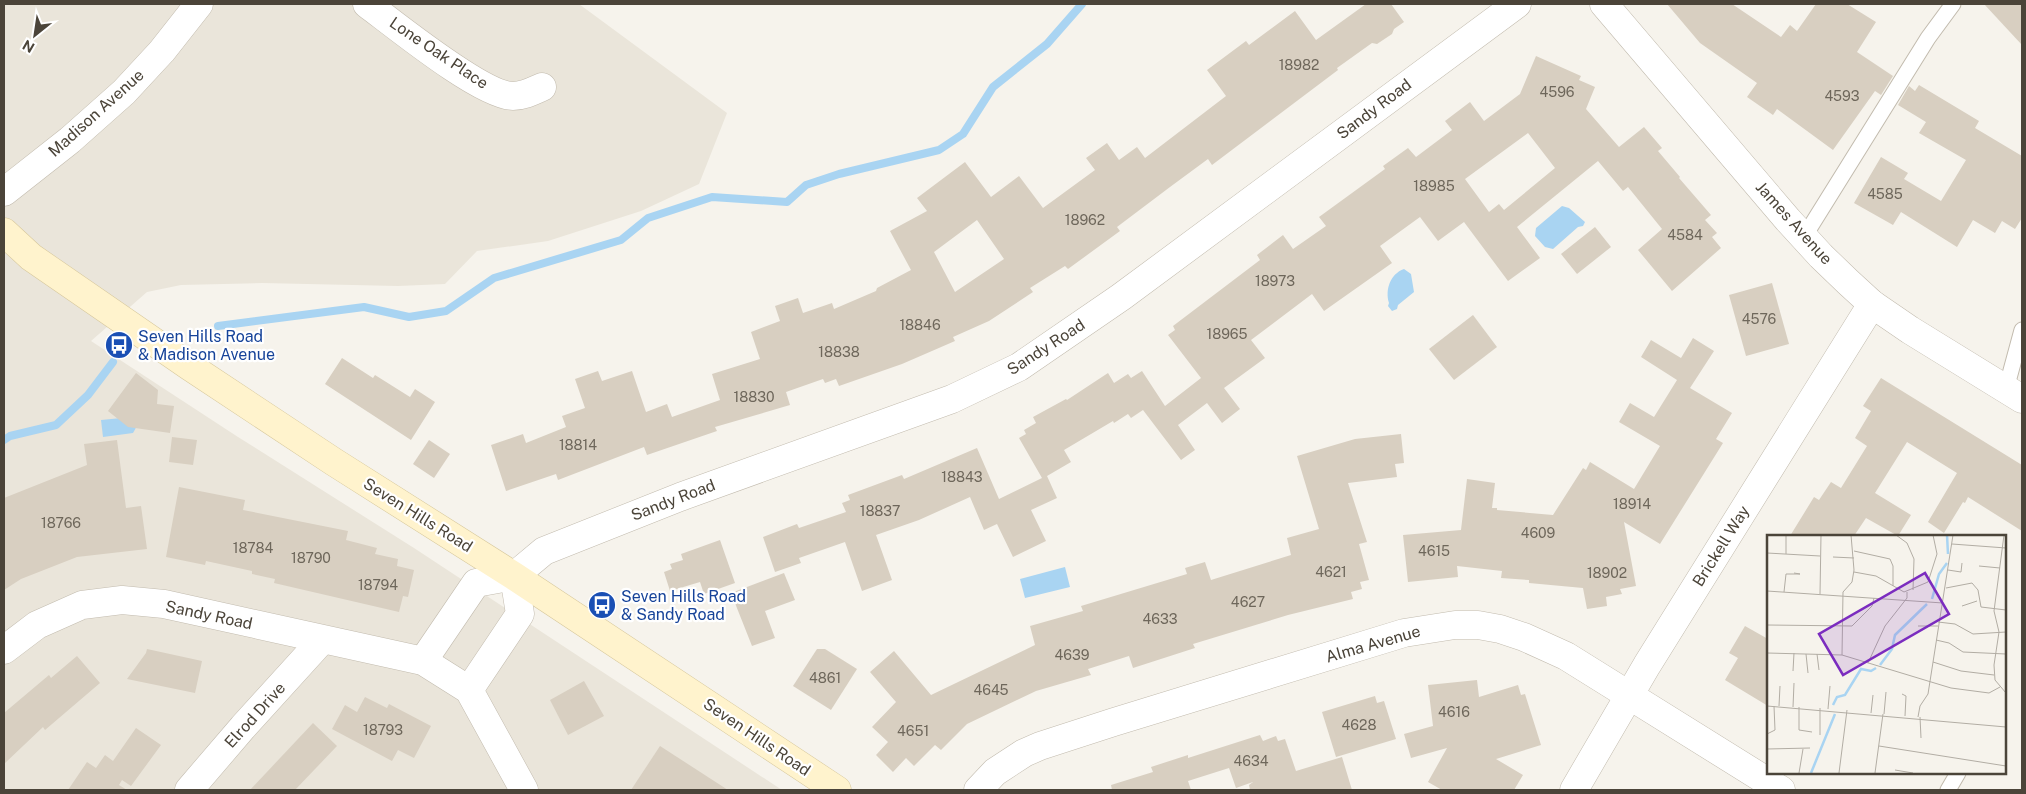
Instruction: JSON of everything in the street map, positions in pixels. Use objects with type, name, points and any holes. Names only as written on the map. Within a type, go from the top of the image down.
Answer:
[{"type":"street","name":"Madison Avenue","points":[[4,192],[70,140],[124,92],[162,51],[199,4]]},
{"type":"street","name":"Lone Oak Place","points":[[367,4],[435,55],[498,92],[512,96],[525,95],[542,87]]},
{"type":"street","name":"Sandy Road","points":[[514,576],[538,555],[553,548],[680,497],[952,399],[1019,367],[1121,297],[1517,4]]},
{"type":"street","name":"James Avenue","points":[[1604,4],[1804,237],[1872,304],[1910,330],[2014,394]]},
{"type":"street","name":"Seven Hills Road","points":[[4,232],[52,272],[189,366],[334,462],[514,576],[837,790]]},
{"type":"street","name":"Brickell Way","points":[[1574,790],[1630,695],[1872,304]]},
{"type":"street","points":[[423,661],[476,583],[514,576],[520,614],[469,690],[524,790]]},
{"type":"street","name":"Sandy Road","points":[[4,650],[37,626],[82,605],[122,600],[164,604],[423,661],[469,690]]},
{"type":"street","name":"Alma Avenue","points":[[978,790],[995,772],[1011,760],[1040,746],[1207,692],[1404,633],[1478,625],[1516,634],[1552,649],[1630,695],[1781,790]]},
{"type":"street","name":"Elrod Drive","points":[[189,790],[322,640]]},
{"type":"lane","points":[[1804,237],[1928,38],[1953,4]]},
{"type":"lane","points":[[2014,394],[2022,330]]},
{"type":"lane","points":[[1948,790],[1957,774]]},
{"type":"shaded area","points":[[4,4],[579,4],[727,113],[699,184],[641,211],[548,241],[477,251],[445,284],[398,286],[262,283],[181,285],[147,292],[91,341],[238,437],[414,548],[782,790],[4,790]]},
{"type":"water","points":[[1562,206],[1569,208],[1585,222],[1583,226],[1578,227],[1553,249],[1545,247],[1535,236],[1536,228]]},
{"type":"water","points":[[1404,269],[1411,274],[1414,292],[1398,305],[1397,309],[1392,311],[1388,306],[1388,288],[1395,275]]},
{"type":"water","points":[[132,417],[138,424],[133,433],[103,437],[101,420]]},
{"type":"water","points":[[1065,567],[1070,587],[1025,598],[1020,579]]},
{"type":"building","points":[[1366,4],[1391,4],[1404,22],[1394,29],[1392,34],[1377,44],[1372,43],[1337,68],[1338,70],[1212,165],[1208,159],[1117,227],[1120,231],[1068,269],[1065,266],[1030,288],[1033,292],[989,321],[953,337],[955,341],[902,364],[839,386],[836,379],[825,383],[823,379],[786,392],[790,405],[715,427],[717,431],[647,455],[644,447],[558,480],[556,474],[506,491],[491,445],[523,434],[526,443],[566,427],[562,416],[585,408],[575,379],[598,371],[602,381],[632,371],[646,412],[667,404],[672,417],[720,400],[712,374],[760,359],[751,332],[780,321],[775,306],[798,298],[803,313],[832,303],[834,309],[876,291],[877,288],[911,270],[890,231],[927,211],[917,198],[965,162],[991,197],[1019,176],[1043,208],[1095,170],[1086,158],[1107,143],[1119,160],[1137,147],[1145,158],[1226,96],[1207,70],[1246,41],[1249,45],[1295,11],[1316,40]],"holes":[[[977,220],[1004,259],[955,292],[934,252]]]},
{"type":"building","points":[[1667,4],[1732,4],[1781,37],[1790,25],[1797,31],[1816,4],[1847,4],[1876,22],[1857,52],[1893,76],[1881,95],[1875,91],[1833,150],[1777,109],[1773,115],[1747,97],[1757,83],[1700,43]]},
{"type":"building","points":[[1984,4],[2022,4],[2022,45]]},
{"type":"building","points":[[1536,56],[1581,76],[1579,80],[1595,87],[1586,109],[1619,147],[1644,127],[1662,148],[1658,151],[1711,215],[1705,220],[1717,233],[1712,237],[1721,248],[1672,291],[1638,250],[1662,229],[1628,187],[1623,191],[1598,161],[1517,227],[1540,258],[1508,281],[1464,222],[1438,241],[1420,217],[1380,246],[1392,263],[1324,311],[1312,294],[1251,340],[1265,358],[1224,388],[1240,409],[1222,423],[1207,403],[1178,425],[1195,450],[1181,460],[1143,410],[1131,418],[1128,414],[1114,423],[1113,421],[1064,450],[1071,462],[1047,476],[1057,498],[1031,510],[1046,541],[1013,557],[997,524],[984,530],[970,497],[919,520],[876,535],[892,580],[862,591],[845,542],[799,558],[801,563],[775,572],[763,537],[797,524],[799,528],[846,512],[842,503],[850,500],[848,495],[902,475],[904,479],[977,448],[999,499],[1042,478],[1019,438],[1026,434],[1024,430],[1036,423],[1033,417],[1067,400],[1108,373],[1114,383],[1128,374],[1131,378],[1142,371],[1165,406],[1201,378],[1168,335],[1175,330],[1173,326],[1260,260],[1257,255],[1283,235],[1293,249],[1326,226],[1319,217],[1385,169],[1383,166],[1408,148],[1416,157],[1452,130],[1445,121],[1470,102],[1484,121],[1520,94]],"holes":[[[1528,133],[1555,168],[1504,210],[1499,204],[1489,212],[1465,179]]]},
{"type":"building","points":[[1919,85],[1979,121],[1975,128],[2022,156],[2022,218],[2015,229],[2002,221],[1995,233],[1973,220],[1957,247],[1901,212],[1893,225],[1854,203],[1881,157],[1908,173],[1904,179],[1941,201],[1966,160],[1919,133],[1926,122],[1898,105],[1909,86],[1915,91]]},
{"type":"building","points":[[1595,227],[1611,247],[1577,274],[1561,254]]},
{"type":"building","points":[[1772,283],[1789,344],[1746,356],[1729,295]]},
{"type":"building","points":[[1473,315],[1497,347],[1454,380],[1429,349]]},
{"type":"building","points":[[1693,338],[1714,351],[1690,388],[1732,413],[1716,439],[1723,443],[1660,544],[1624,522],[1636,586],[1620,589],[1622,594],[1606,597],[1607,606],[1587,609],[1583,588],[1529,583],[1529,580],[1501,578],[1502,571],[1457,566],[1458,577],[1408,582],[1403,535],[1461,530],[1467,479],[1495,483],[1492,508],[1553,515],[1583,468],[1586,470],[1590,462],[1634,489],[1660,446],[1619,422],[1630,403],[1654,417],[1677,380],[1641,357],[1651,340],[1681,358]]},
{"type":"building","points":[[342,358],[373,378],[375,375],[410,397],[415,389],[435,402],[411,440],[325,384]]},
{"type":"building","points":[[136,373],[158,390],[157,404],[174,406],[170,433],[128,427],[108,411]]},
{"type":"building","points":[[1881,378],[2022,465],[2022,531],[1968,497],[1944,533],[1928,522],[1957,473],[1907,442],[1875,493],[1911,515],[1899,535],[1866,518],[1855,535],[1791,535],[1814,497],[1819,500],[1831,482],[1841,488],[1867,446],[1855,438],[1871,411],[1863,406]]},
{"type":"building","points":[[1401,434],[1404,463],[1395,464],[1397,477],[1348,483],[1367,542],[1359,544],[1369,580],[1360,582],[1362,589],[1351,592],[1353,599],[1288,615],[1193,644],[1195,648],[1133,668],[1129,656],[1088,669],[1091,675],[1036,691],[967,724],[941,750],[935,745],[914,766],[906,758],[893,772],[876,755],[888,742],[872,727],[896,702],[870,672],[894,651],[931,695],[1035,645],[1030,626],[1083,611],[1081,606],[1187,574],[1185,568],[1205,562],[1211,580],[1291,555],[1287,538],[1319,529],[1297,456],[1355,439]]},
{"type":"building","points":[[172,437],[197,440],[193,465],[169,462]]},
{"type":"building","points":[[117,440],[126,508],[141,506],[147,549],[77,557],[21,579],[4,590],[4,498],[87,465],[84,444]]},
{"type":"building","points":[[429,440],[450,454],[434,478],[413,464]]},
{"type":"building","points":[[179,487],[245,500],[243,510],[348,531],[346,540],[377,548],[375,554],[398,559],[397,566],[414,570],[408,597],[403,596],[399,612],[274,583],[275,579],[252,574],[252,571],[206,561],[205,565],[166,557]]},
{"type":"building","points":[[720,540],[735,583],[704,594],[700,582],[670,591],[664,572],[672,569],[670,564],[683,560],[681,554]]},
{"type":"building","points":[[784,573],[795,600],[765,611],[775,638],[752,646],[731,593]]},
{"type":"building","points":[[1745,626],[1767,638],[1767,705],[1725,680],[1738,658],[1729,653]]},
{"type":"building","points":[[147,649],[202,661],[195,693],[127,679]]},
{"type":"building","points":[[817,649],[825,649],[857,669],[831,710],[793,686]]},
{"type":"building","points":[[77,656],[100,683],[45,730],[43,727],[4,764],[4,713],[49,675],[51,678]]},
{"type":"building","points":[[1477,680],[1479,697],[1518,685],[1521,695],[1525,694],[1541,745],[1496,759],[1523,775],[1514,790],[1442,790],[1428,782],[1447,748],[1411,758],[1404,734],[1433,726],[1428,685]]},
{"type":"building","points":[[584,681],[604,716],[568,735],[550,700]]},
{"type":"building","points":[[1375,696],[1377,703],[1384,701],[1396,739],[1336,757],[1322,712]]},
{"type":"building","points":[[365,697],[387,708],[389,704],[431,726],[414,758],[398,750],[392,761],[332,729],[345,705],[357,712]]},
{"type":"building","points":[[313,723],[337,746],[295,790],[250,790]]},
{"type":"building","points":[[136,728],[161,745],[131,786],[122,780],[119,785],[127,790],[68,790],[87,762],[96,768],[105,755],[113,761]]},
{"type":"building","points":[[1260,735],[1263,741],[1276,736],[1278,741],[1285,739],[1296,771],[1342,757],[1352,790],[1250,790],[1249,785],[1253,782],[1236,788],[1229,768],[1188,781],[1191,790],[1112,790],[1111,785],[1153,772],[1151,767],[1188,755],[1188,758]]},
{"type":"building","points":[[660,746],[728,790],[631,790]]},
{"type":"waterway","points":[[218,326],[364,307],[409,317],[446,311],[494,278],[621,240],[648,218],[712,197],[787,202],[806,185],[839,174],[939,150],[963,134],[993,87],[1047,44],[1082,4]]},
{"type":"waterway","points":[[4,440],[10,436],[56,425],[88,395],[113,362]]},
{"type":"place","name":"Seven Hills Road & Madison Avenue","points":[[119,345]]},
{"type":"place","name":"Seven Hills Road & Sandy Road","points":[[602,605]]}]
